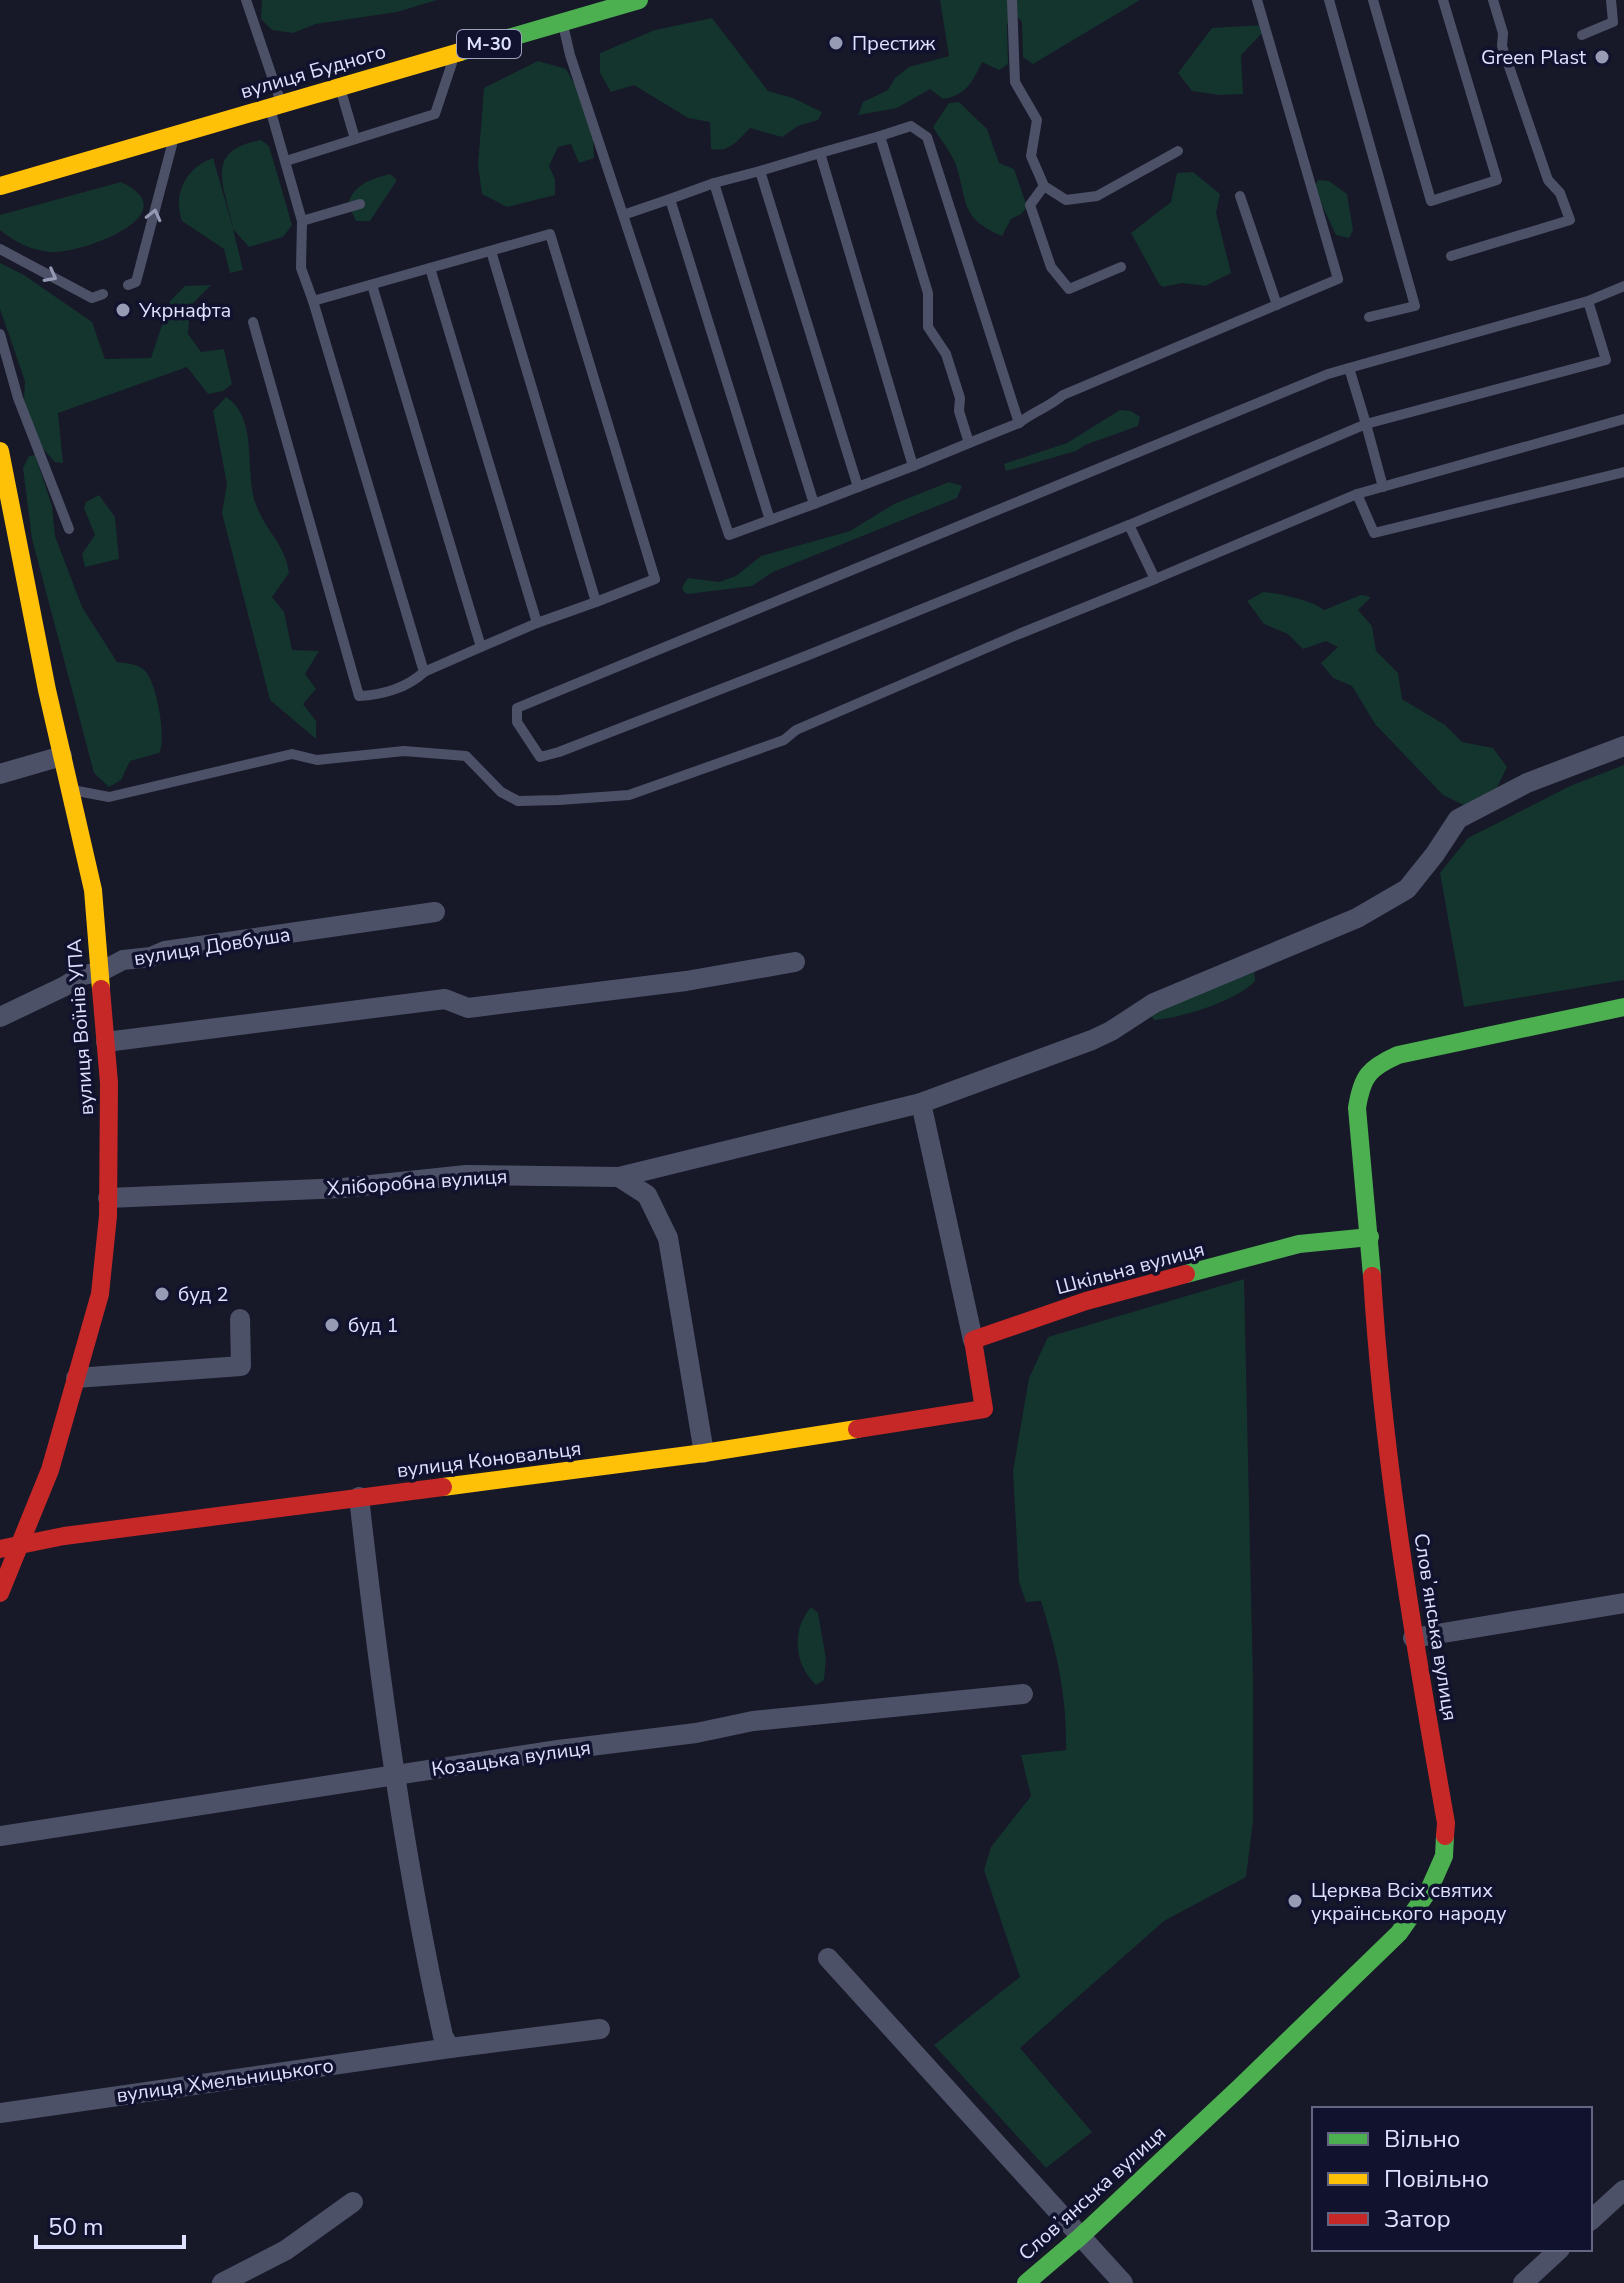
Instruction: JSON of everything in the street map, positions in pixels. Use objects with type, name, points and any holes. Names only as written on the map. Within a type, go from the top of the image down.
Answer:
[{"type":"main road","name":"вулиця Будного","points":[[0,186],[639,0]]},
{"type":"main road","name":"вулиця Воїнів УПА","points":[[0,451],[62,756],[93,890],[109,1083],[108,1198],[100,1294],[50,1470],[0,1593]]},
{"type":"main road","name":"Словʼянська вулиця","points":[[1026,2283],[1080,2237],[1399,1933],[1429,1890],[1444,1856],[1446,1823],[1413,1638],[1378,1378],[1370,1237],[1357,1108],[1361,1084],[1376,1065],[1398,1055],[1624,1007]]},
{"type":"main road","name":"Шкільна вулиця","points":[[973,1340],[1086,1301],[1299,1244],[1370,1237]]},
{"type":"main road","name":"вулиця Коновальця","points":[[0,1549],[170,1521],[704,1453],[984,1409],[973,1340]]},
{"type":"street","name":"Хліборобна вулиця","points":[[108,1198],[343,1188],[466,1175],[619,1177],[921,1103],[1092,1040],[1154,1003],[1357,918],[1407,889],[1458,819],[1527,783],[1624,746]]},
{"type":"street","points":[[0,774],[62,756]]},
{"type":"street","name":"вулиця Довбуша","points":[[0,1017],[83,975],[100,972],[123,960],[151,957],[165,951],[435,912]]},
{"type":"street","points":[[106,1042],[445,999],[468,1008],[520,1002],[686,981],[795,962]]},
{"type":"street","points":[[921,1103],[973,1340]]},
{"type":"street","points":[[619,1177],[647,1195],[668,1238],[704,1453]]},
{"type":"street","points":[[76,1378],[241,1366],[240,1319]]},
{"type":"street","points":[[359,1497],[423,1946],[443,2036],[450,2048]]},
{"type":"street","points":[[1413,1638],[1624,1603]]},
{"type":"street","name":"Козацька вулиця","points":[[0,1836],[558,1750],[696,1733],[753,1721],[1023,1694]]},
{"type":"street","points":[[828,1958],[1123,2283]]},
{"type":"street","name":"вулиця Хмельницького","points":[[0,2113],[600,2029]]},
{"type":"street","points":[[1592,2219],[1624,2190]]},
{"type":"street","points":[[222,2283],[286,2250],[353,2202]]},
{"type":"street","points":[[1523,2283],[1558,2251]]},
{"type":"lane","points":[[246,0],[275,104],[302,221],[301,268],[424,672]]},
{"type":"lane","points":[[1012,0],[1015,82],[1037,120],[1031,156],[1044,186],[1066,200],[1097,196],[1178,151]]},
{"type":"lane","points":[[562,22],[570,55],[729,535],[1019,423],[1051,406],[1063,395],[1338,279],[1257,0]]},
{"type":"lane","points":[[1329,0],[1415,306],[1369,317]]},
{"type":"lane","points":[[1373,0],[1431,201],[1497,180],[1443,0]]},
{"type":"lane","points":[[1451,256],[1570,220],[1560,193],[1548,180],[1542,165],[1502,46],[1503,33],[1493,0]]},
{"type":"lane","points":[[1582,35],[1613,22],[1611,0]]},
{"type":"lane","points":[[286,161],[435,114],[455,54]]},
{"type":"lane","points":[[339,87],[355,139]]},
{"type":"lane","points":[[623,215],[714,183],[911,126],[927,137],[1019,423]]},
{"type":"lane","points":[[128,285],[136,282],[174,134]]},
{"type":"lane","points":[[880,136],[928,293],[928,327],[946,354],[960,398],[959,411],[969,443]]},
{"type":"lane","points":[[820,153],[913,466]]},
{"type":"lane","points":[[760,171],[858,487]]},
{"type":"lane","points":[[714,183],[814,504]]},
{"type":"lane","points":[[1044,186],[1030,205],[1051,267],[1069,289],[1121,267]]},
{"type":"lane","points":[[1240,196],[1277,305]]},
{"type":"lane","points":[[670,199],[770,520]]},
{"type":"lane","points":[[302,221],[360,204]]},
{"type":"lane","points":[[253,322],[359,696],[376,695],[414,682],[424,672],[537,623],[655,579],[550,234],[313,301]]},
{"type":"lane","points":[[0,249],[92,298],[103,294]]},
{"type":"lane","points":[[491,251],[596,602]]},
{"type":"lane","points":[[430,268],[537,623]]},
{"type":"lane","points":[[372,285],[481,647]]},
{"type":"lane","points":[[1588,301],[1606,360],[1366,424],[1129,525],[559,752],[540,757],[517,722],[517,708],[1313,380],[1588,301],[1624,286]]},
{"type":"lane","points":[[0,334],[18,398],[69,529]]},
{"type":"lane","points":[[1349,368],[1383,487]]},
{"type":"lane","points":[[70,790],[109,797],[292,754],[317,760],[404,751],[466,756],[501,792],[518,801],[629,795],[784,740],[796,730],[1019,634],[1357,494],[1624,419]]},
{"type":"lane","points":[[1357,494],[1374,533],[1624,472]]},
{"type":"lane","points":[[1129,525],[1155,579]]},
{"type":"green space","points":[[262,0],[437,0],[397,12],[316,24],[293,33],[272,30],[261,19]]},
{"type":"green space","points":[[940,0],[1140,0],[1033,64],[1023,57],[1022,22],[1016,15],[1011,16],[1007,25],[1008,64],[999,70],[982,62],[972,82],[957,95],[943,99],[930,89],[897,108],[858,115],[863,102],[888,90],[895,78],[909,67],[949,56]]},
{"type":"green space","points":[[712,18],[768,91],[793,98],[822,112],[818,120],[798,126],[782,137],[750,128],[729,147],[718,150],[711,149],[710,122],[688,118],[634,85],[611,92],[600,73],[600,53],[655,30]]},
{"type":"green space","points":[[1264,25],[1265,30],[1241,55],[1243,94],[1219,95],[1192,91],[1178,73],[1212,28]]},
{"type":"green space","points":[[538,61],[566,69],[592,114],[594,158],[579,163],[571,144],[558,147],[549,166],[555,179],[555,195],[507,207],[482,194],[478,165],[484,88]]},
{"type":"green space","points":[[959,102],[987,129],[999,163],[1014,169],[1027,207],[1011,219],[1002,236],[972,216],[954,160],[933,127],[949,103]]},
{"type":"green space","points":[[261,140],[269,146],[292,225],[283,237],[249,247],[233,229],[243,270],[230,273],[224,249],[182,221],[179,211],[181,191],[189,175],[213,158],[233,228],[223,185],[224,162],[231,152]]},
{"type":"green space","points":[[1193,172],[1220,194],[1216,213],[1231,273],[1205,286],[1182,283],[1163,287],[1131,233],[1171,202],[1177,173]]},
{"type":"green space","points":[[390,174],[397,180],[370,221],[356,221],[348,204],[354,192],[370,180]]},
{"type":"green space","points":[[1318,180],[1329,181],[1347,194],[1353,230],[1349,238],[1336,235],[1314,188]]},
{"type":"green space","points":[[121,182],[139,195],[144,207],[137,219],[123,230],[84,247],[51,252],[37,250],[0,230],[0,215]]},
{"type":"green space","points":[[0,263],[24,275],[92,322],[105,359],[151,358],[170,301],[185,286],[211,285],[190,306],[188,334],[201,352],[224,349],[232,384],[223,391],[208,394],[187,367],[58,413],[63,463],[55,462],[37,442],[24,400],[25,381],[0,309]]},
{"type":"green space","points":[[226,397],[237,407],[247,433],[257,507],[287,563],[289,573],[272,597],[284,612],[292,650],[319,651],[305,674],[316,689],[303,704],[316,721],[316,739],[270,700],[222,513],[227,484],[213,411]]},
{"type":"green space","points":[[1120,410],[1131,411],[1140,417],[1138,426],[1076,451],[1006,471],[1004,464],[1067,443]]},
{"type":"green space","points":[[35,455],[52,506],[55,536],[82,607],[117,662],[129,663],[146,672],[157,700],[162,737],[159,753],[130,761],[121,780],[109,787],[94,773],[32,539],[23,468],[29,456]]},
{"type":"green space","points":[[949,482],[962,486],[957,498],[773,572],[752,586],[684,592],[682,587],[688,578],[719,582],[736,576],[761,556],[850,531],[894,504]]},
{"type":"green space","points":[[99,495],[115,517],[119,559],[85,567],[82,554],[95,535],[84,508],[86,502]]},
{"type":"green space","points":[[1263,592],[1304,601],[1324,610],[1361,595],[1371,597],[1358,610],[1372,626],[1376,651],[1398,673],[1402,699],[1445,725],[1462,742],[1493,748],[1507,767],[1492,798],[1470,808],[1443,795],[1375,724],[1352,686],[1333,678],[1321,663],[1338,647],[1326,641],[1303,649],[1288,634],[1264,624],[1247,601]]},
{"type":"green space","points":[[1624,765],[1624,980],[1464,1007],[1440,873],[1468,838],[1570,786]]},
{"type":"green space","points":[[1254,968],[1255,981],[1222,1002],[1166,1019],[1154,1020],[1151,1015]]},
{"type":"green space","points":[[1244,1279],[1253,1683],[1253,1821],[1246,1877],[1164,1921],[1020,2048],[1092,2132],[1046,2168],[934,2045],[1020,1977],[984,1870],[991,1847],[1031,1796],[1021,1755],[1066,1750],[1063,1692],[1047,1620],[1041,1601],[1026,1602],[1019,1582],[1013,1471],[1029,1378],[1048,1337]]},
{"type":"green space","points":[[811,1607],[818,1613],[826,1659],[824,1680],[816,1685],[803,1668],[798,1647],[800,1626]]},
{"type":"traffic: fast","points":[[460,52],[639,0]]},
{"type":"traffic: fast","points":[[1372,1276],[1357,1108],[1368,1074],[1398,1055],[1624,1007]]},
{"type":"traffic: fast","points":[[1186,1274],[1299,1244],[1370,1237]]},
{"type":"traffic: fast","points":[[1026,2283],[1080,2237],[1240,2087],[1399,1933],[1429,1890],[1444,1856],[1445,1836]]},
{"type":"traffic: slow","points":[[0,186],[460,52]]},
{"type":"traffic: slow","points":[[0,451],[47,690],[93,890],[101,989]]},
{"type":"traffic: slow","points":[[443,1487],[704,1453],[857,1429]]},
{"type":"traffic: jam","points":[[0,1593],[50,1470],[100,1294],[108,1216],[109,1083],[101,989]]},
{"type":"traffic: jam","points":[[857,1429],[984,1409],[973,1340],[1086,1301],[1186,1274]]},
{"type":"traffic: jam","points":[[1372,1276],[1392,1482],[1411,1619],[1446,1823],[1445,1836]]},
{"type":"traffic: jam","points":[[0,1549],[64,1536],[443,1487]]},
{"type":"place","name":"Престиж","points":[[836,43]]},
{"type":"place","name":"Green Plast","points":[[1602,57]]},
{"type":"place","name":"Укрнафта","points":[[123,310]]},
{"type":"place","name":"буд 2","points":[[162,1294]]},
{"type":"place","name":"буд 1","points":[[332,1325]]},
{"type":"place","name":"Церква Всіх святих українського народу","points":[[1295,1901]]}]
